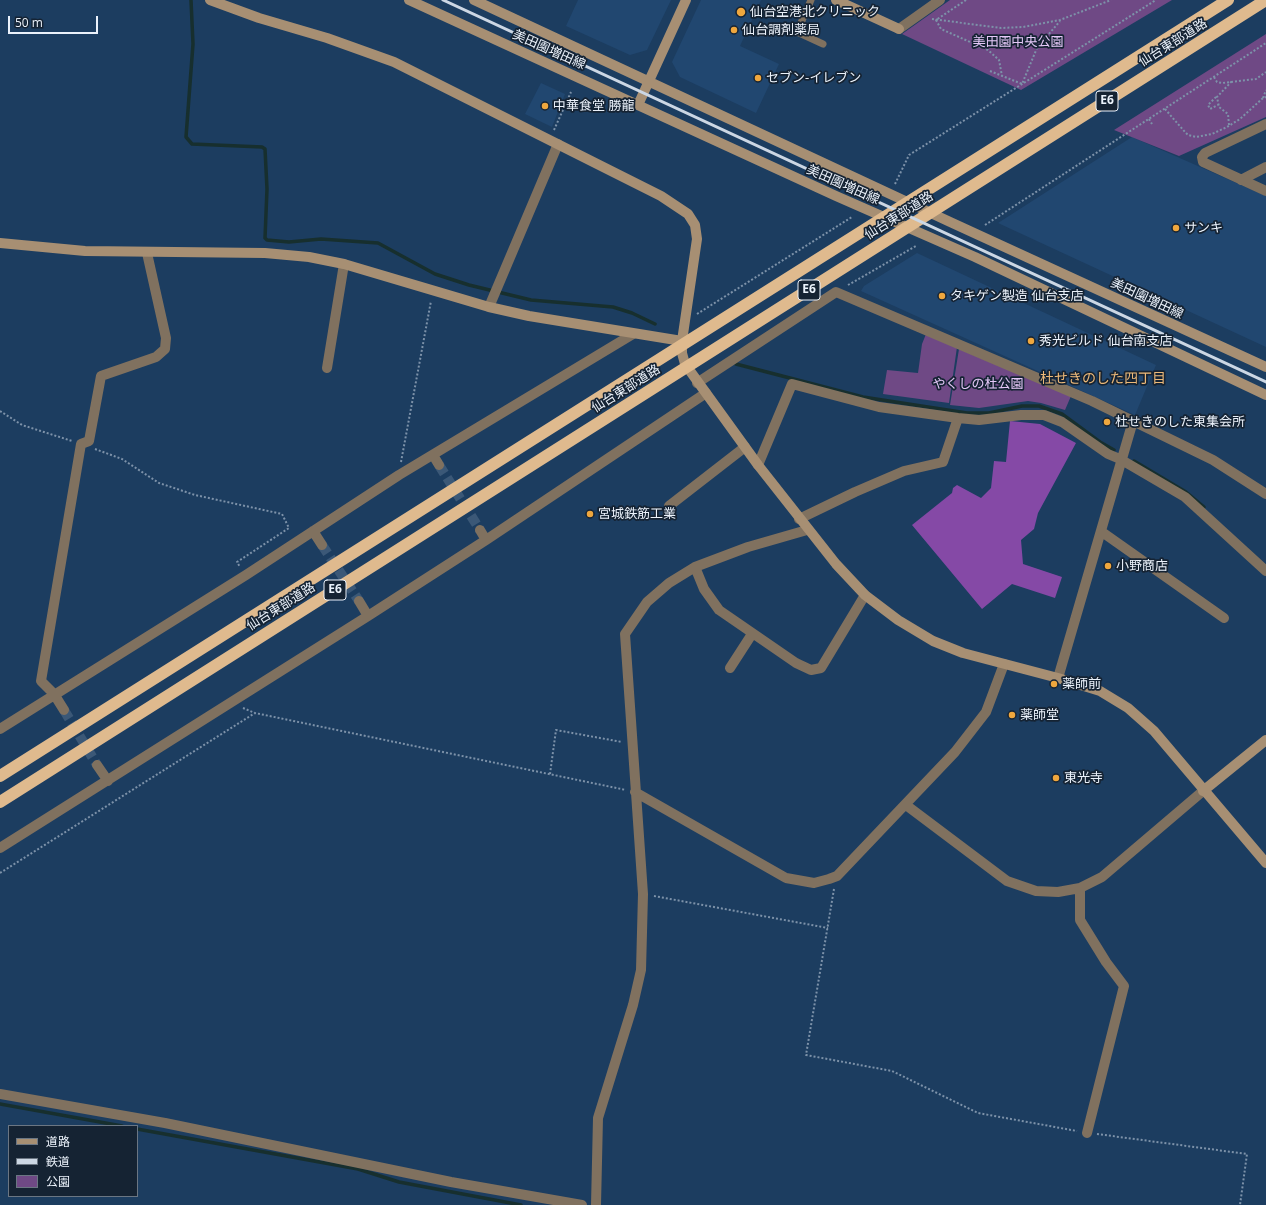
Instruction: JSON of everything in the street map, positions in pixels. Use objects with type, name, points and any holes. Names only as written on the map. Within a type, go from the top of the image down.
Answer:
[{"type":"highway","name":"仙台東部道路","points":[[0,776],[1228,0]]},
{"type":"highway","name":"仙台東部道路","points":[[0,802],[1266,0]]},
{"type":"street","points":[[210,0],[259,18],[327,38],[394,62],[661,196],[678,206],[693,220],[697,239],[682,341],[682,353],[685,364],[697,383],[706,393],[745,448],[807,530],[836,564],[865,595],[898,620],[932,640],[964,653],[1058,678],[1100,692],[1128,708],[1154,731],[1203,791],[1266,863]]},
{"type":"street","name":"美田園増田線","points":[[409,0],[836,196],[975,257],[1266,395]]},
{"type":"street","name":"美田園増田線","points":[[474,0],[1266,367]]},
{"type":"street","points":[[638,105],[686,0]]},
{"type":"street","points":[[836,0],[899,29],[940,0]]},
{"type":"street","points":[[1266,124],[1204,153],[1202,157],[1203,162],[1266,191]]},
{"type":"street","points":[[491,302],[499,285],[554,142]]},
{"type":"street","points":[[1241,180],[1266,167]]},
{"type":"street","points":[[0,243],[57,250],[147,253],[265,253],[309,257],[344,264],[433,289],[491,302],[565,323],[682,341]]},
{"type":"street","points":[[64,710],[54,694],[41,681],[81,444],[89,441],[101,376],[156,357],[165,349],[166,338],[147,253]]},
{"type":"street","points":[[327,368],[344,264]]},
{"type":"street","points":[[697,383],[836,292],[1092,401],[1213,460],[1266,494]]},
{"type":"street","points":[[0,729],[246,575],[399,475],[633,334]]},
{"type":"street","points":[[758,465],[792,384],[879,407],[958,418],[979,420],[1021,415],[1044,415],[1062,422],[1108,454],[1120,459],[1196,506],[1266,571]]},
{"type":"street","points":[[0,848],[232,703],[486,540],[706,393]]},
{"type":"street","points":[[799,519],[855,492],[904,471],[943,462],[958,418]]},
{"type":"street","points":[[1058,678],[1102,532],[1120,459],[1133,421]]},
{"type":"street","points":[[669,506],[745,448]]},
{"type":"street","points":[[433,455],[439,465]]},
{"type":"street","points":[[313,530],[322,545]]},
{"type":"street","points":[[480,530],[486,540]]},
{"type":"street","points":[[596,1205],[598,1118],[633,1005],[641,970],[643,894],[631,743],[625,634],[648,602],[669,583],[695,567],[748,547],[807,530]]},
{"type":"street","points":[[1102,532],[1224,618]]},
{"type":"street","points":[[695,567],[704,589],[719,610],[796,663],[811,670],[821,668],[865,595]]},
{"type":"street","points":[[359,602],[368,616]]},
{"type":"street","points":[[730,668],[752,634]]},
{"type":"street","points":[[635,792],[786,878],[797,882],[814,883],[837,876],[955,752],[986,712],[1004,664]]},
{"type":"street","points":[[906,805],[1007,881],[1036,891],[1058,892],[1080,888],[1109,873],[1203,791],[1266,740]]},
{"type":"street","points":[[97,765],[108,781]]},
{"type":"street","points":[[1080,888],[1080,920],[1106,962],[1124,986],[1087,1133]]},
{"type":"street","points":[[0,1094],[165,1123],[451,1182],[582,1205]]},
{"type":"lane","points":[[811,0],[797,32],[823,44]]},
{"type":"path","points":[[936,20],[966,0]]},
{"type":"path","points":[[1096,6],[1098,0]]},
{"type":"path","points":[[917,17],[1001,28],[1023,27],[1060,20],[1111,0]]},
{"type":"path","points":[[895,184],[908,155],[1156,0]]},
{"type":"path","points":[[936,20],[941,29],[988,50],[999,60],[1002,76]]},
{"type":"path","points":[[1022,84],[1037,48],[1060,20]]},
{"type":"path","points":[[985,225],[1266,43]]},
{"type":"path","points":[[990,71],[1022,84]]},
{"type":"path","points":[[1214,77],[1217,82],[1222,83],[1233,80],[1256,79],[1266,72]]},
{"type":"path","points":[[1218,105],[1210,110],[1208,105],[1233,80]]},
{"type":"path","points":[[1263,98],[1266,90]]},
{"type":"path","points":[[554,142],[571,92]]},
{"type":"path","points":[[1217,96],[1218,105],[1228,114],[1229,126]]},
{"type":"path","points":[[1165,109],[1188,135],[1196,137],[1212,134],[1229,126],[1240,119],[1266,97]]},
{"type":"path","points":[[1148,119],[1152,124]]},
{"type":"path","points":[[686,321],[852,217]]},
{"type":"path","points":[[836,292],[916,246]]},
{"type":"path","points":[[399,475],[433,289]]},
{"type":"path","points":[[0,411],[22,425],[122,459],[159,483],[195,495],[282,514],[289,528],[237,562],[246,575]]},
{"type":"path","points":[[232,703],[255,713],[635,792]]},
{"type":"path","points":[[0,874],[255,713]]},
{"type":"path","points":[[550,774],[556,730],[631,743]]},
{"type":"path","points":[[837,876],[806,1055],[892,1071],[978,1113],[1087,1133],[1247,1154],[1240,1205]]},
{"type":"path","points":[[643,894],[828,928]]},
{"type":"shaded area","points":[[578,0],[671,0],[647,50],[630,55],[566,26]]},
{"type":"shaded area","points":[[701,0],[761,0],[740,46],[779,64],[756,113],[680,77],[672,62]]},
{"type":"shaded area","points":[[541,83],[565,94],[552,127],[525,114]]},
{"type":"shaded area","points":[[1132,137],[1266,196],[1266,347],[998,223]]},
{"type":"shaded area","points":[[917,253],[1156,365],[1135,415],[861,291],[864,286]]},
{"type":"shaded area","points":[[1010,421],[1040,424],[1076,443],[1038,513],[1034,529],[1021,540],[1023,564],[1062,577],[1055,598],[1012,584],[982,609],[912,525],[952,493],[953,488],[957,485],[981,498],[991,488],[994,461],[1006,462]]},
{"type":"green space","name":"美田園中央公園","points":[[950,0],[1172,0],[1021,90],[902,34]]},
{"type":"green space","points":[[1266,34],[1266,117],[1179,156],[1114,130]]},
{"type":"green space","points":[[926,334],[957,347],[949,403],[883,394],[887,370],[918,373],[922,344]]},
{"type":"green space","name":"やくしの杜公園","points":[[959,349],[1071,396],[1065,410],[1028,401],[979,408],[950,405]]},
{"type":"waterway","points":[[191,0],[193,44],[186,137],[192,144],[262,147],[265,149],[267,189],[265,238],[267,240],[289,242],[321,239],[378,243],[435,274],[469,285],[531,300],[613,307],[632,313],[655,324]]},
{"type":"waterway","points":[[736,364],[863,397],[967,413],[989,413],[1022,406],[1039,406],[1062,414],[1100,442],[1114,450]]},
{"type":"waterway","points":[[1134,461],[1186,492],[1204,507]]},
{"type":"waterway","points":[[0,1104],[116,1125]]},
{"type":"waterway","points":[[138,1129],[358,1169],[399,1182],[521,1205]]},
{"type":"tunnel","points":[[439,465],[480,530]]},
{"type":"tunnel","points":[[322,545],[359,601]]},
{"type":"tunnel","points":[[64,710],[97,765]]},
{"type":"railway","points":[[443,0],[1266,382]]},
{"type":"place","name":"仙台空港北クリニック","points":[[741,12]]},
{"type":"place","name":"仙台調剤薬局","points":[[734,30]]},
{"type":"place","name":"セブン-イレブン","points":[[758,78]]},
{"type":"place","name":"中華食堂 勝龍","points":[[545,106]]},
{"type":"place","name":"サンキ","points":[[1176,228]]},
{"type":"place","name":"タキゲン製造 仙台支店","points":[[942,296]]},
{"type":"place","name":"秀光ビルド 仙台南支店","points":[[1031,341]]},
{"type":"place","name":"杜せきのした東集会所","points":[[1107,422]]},
{"type":"place","name":"宮城鉄筋工業","points":[[590,514]]},
{"type":"place","name":"小野商店","points":[[1108,566]]},
{"type":"place","name":"薬師前","points":[[1054,684]]},
{"type":"place","name":"薬師堂","points":[[1012,715]]},
{"type":"place","name":"東光寺","points":[[1056,778]]},
{"type":"district","name":"杜せきのした四丁目","points":[[1103,379]]}]
